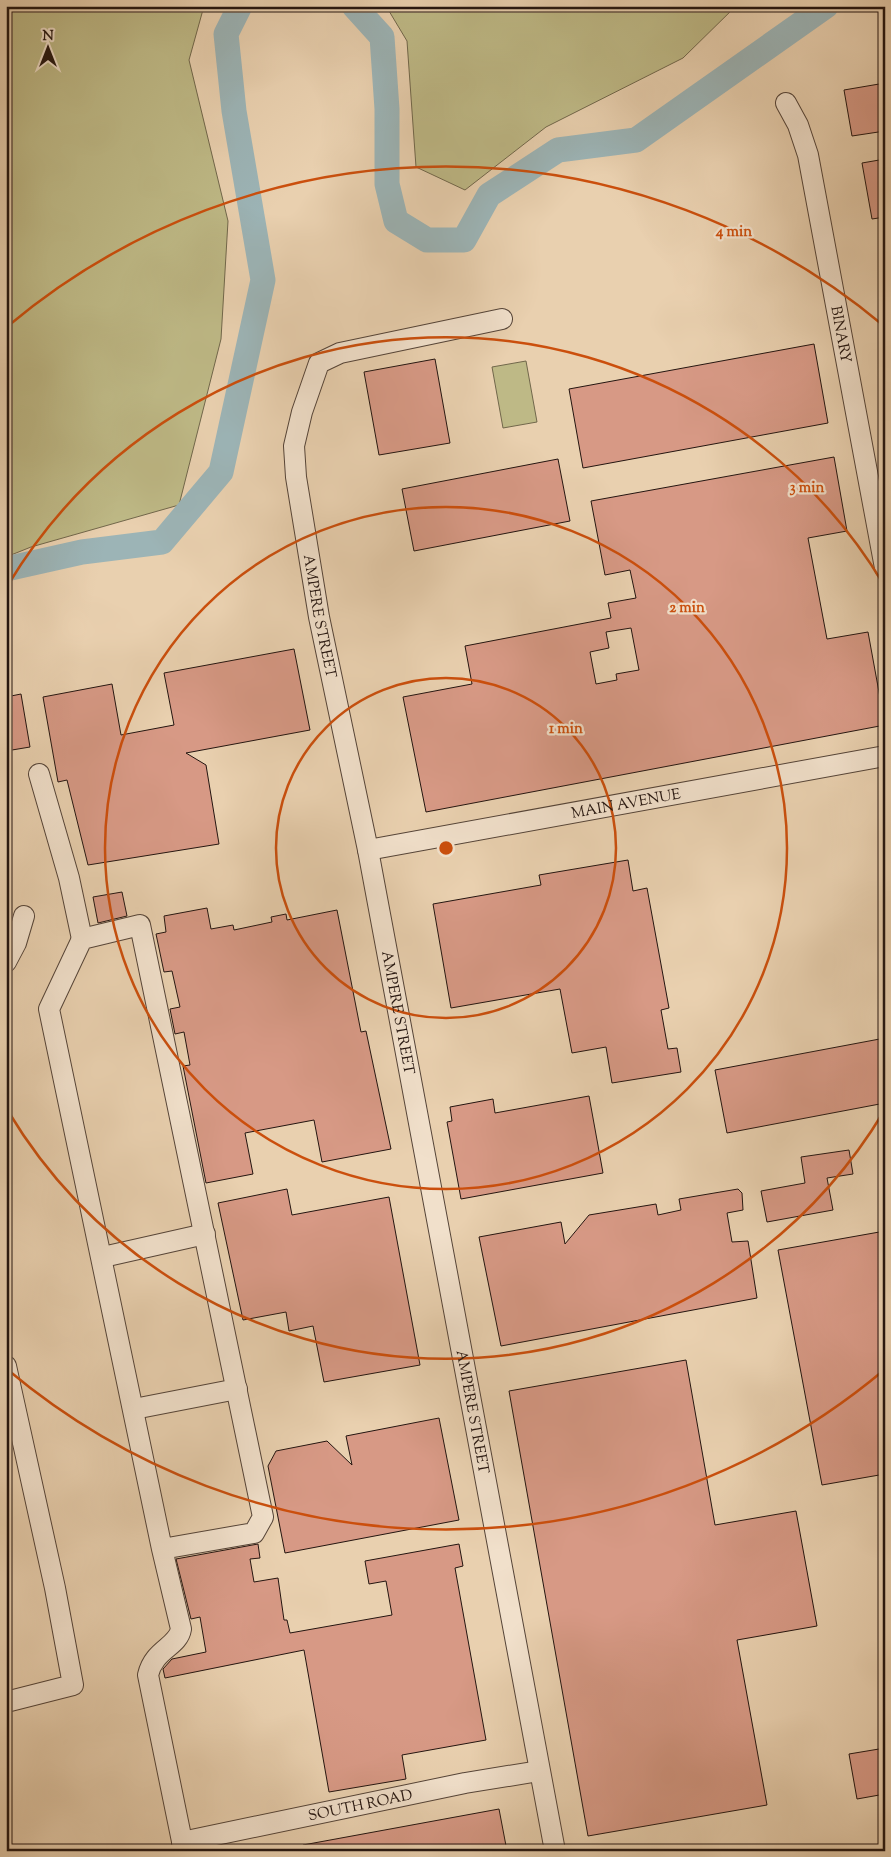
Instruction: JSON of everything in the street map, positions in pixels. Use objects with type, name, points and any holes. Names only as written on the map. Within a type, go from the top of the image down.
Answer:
[{"type":"street","name":"BINARY","points":[[786,103],[798,125],[808,155],[885,568]]},
{"type":"street","name":"AMPERE STREET","points":[[502,318],[340,353],[319,363],[302,412],[294,446],[296,477],[319,617],[368,850],[555,1851]]},
{"type":"street","name":"MAIN AVENUE","points":[[368,850],[885,756]]},
{"type":"street","points":[[39,774],[69,878],[82,939],[49,1010],[103,1257],[162,1549],[181,1629],[178,1638],[155,1658],[148,1675],[183,1846]]},
{"type":"street","points":[[6,962],[16,943],[24,916]]},
{"type":"street","points":[[82,939],[140,925],[263,1517],[254,1533],[162,1549]]},
{"type":"street","points":[[103,1257],[205,1234]]},
{"type":"street","points":[[6,1366],[14,1438],[55,1588],[73,1685],[6,1702]]},
{"type":"street","points":[[134,1409],[237,1389]]},
{"type":"street","name":"SOUTH ROAD","points":[[183,1846],[466,1783],[539,1771]]},
{"type":"shaded area","points":[[6,6],[204,6],[189,60],[228,221],[221,339],[179,505],[31,547],[6,557]]},
{"type":"shaded area","points":[[386,6],[736,6],[683,58],[546,127],[465,190],[416,167],[407,41]]},
{"type":"shaded area","points":[[526,361],[537,422],[503,428],[492,367]]},
{"type":"building","points":[[885,83],[885,131],[852,136],[844,90]]},
{"type":"building","points":[[885,159],[885,217],[872,219],[862,163]]},
{"type":"building","points":[[814,344],[828,423],[583,468],[569,389]]},
{"type":"building","points":[[435,359],[450,443],[379,455],[364,372]]},
{"type":"building","points":[[834,457],[847,531],[808,538],[827,639],[868,632],[885,725],[426,812],[403,697],[472,684],[465,646],[611,618],[608,603],[636,598],[630,570],[605,575],[591,501]],"holes":[[[631,628],[639,670],[616,674],[617,680],[596,684],[590,652],[609,648],[606,632]]]},
{"type":"building","points":[[558,459],[570,521],[414,551],[402,489]]},
{"type":"building","points":[[294,649],[310,730],[186,753],[206,765],[219,844],[88,865],[67,780],[58,782],[43,697],[112,684],[121,735],[174,725],[164,673]]},
{"type":"building","points":[[21,694],[30,747],[6,751],[6,697]]},
{"type":"building","points":[[628,860],[633,891],[647,888],[669,1008],[661,1010],[668,1049],[677,1048],[681,1072],[612,1083],[606,1047],[572,1053],[560,989],[451,1008],[433,904],[541,885],[539,875]]},
{"type":"building","points":[[122,892],[127,916],[98,923],[93,897]]},
{"type":"building","points":[[207,908],[211,929],[233,925],[234,930],[272,922],[271,917],[286,914],[287,920],[337,910],[361,1032],[366,1031],[391,1149],[322,1162],[314,1120],[245,1133],[253,1174],[206,1183],[183,1066],[190,1065],[184,1032],[175,1034],[170,1009],[180,1007],[172,971],[164,972],[156,934],[166,932],[164,916]]},
{"type":"building","points":[[885,1038],[885,1103],[727,1133],[715,1070]]},
{"type":"building","points":[[589,1096],[603,1173],[461,1199],[447,1122],[452,1121],[450,1107],[493,1099],[495,1113]]},
{"type":"building","points":[[849,1150],[853,1174],[827,1178],[833,1210],[767,1222],[761,1191],[805,1183],[801,1157]]},
{"type":"building","points":[[287,1189],[292,1215],[389,1197],[420,1365],[324,1382],[313,1326],[289,1331],[286,1312],[243,1320],[218,1203]]},
{"type":"building","points":[[738,1189],[742,1193],[743,1210],[727,1213],[732,1242],[748,1241],[757,1298],[501,1346],[479,1237],[561,1222],[565,1244],[589,1215],[656,1204],[658,1215],[681,1210],[679,1199]]},
{"type":"building","points":[[885,1231],[885,1474],[822,1485],[778,1250]]},
{"type":"building","points":[[686,1360],[715,1525],[796,1511],[817,1626],[737,1640],[767,1805],[588,1836],[509,1391]]},
{"type":"building","points":[[439,1418],[459,1520],[285,1553],[268,1466],[276,1451],[327,1441],[352,1465],[346,1436]]},
{"type":"building","points":[[258,1544],[260,1558],[250,1559],[254,1582],[278,1578],[284,1620],[287,1620],[290,1633],[392,1615],[386,1581],[369,1584],[365,1561],[459,1544],[463,1566],[455,1568],[486,1740],[402,1755],[406,1779],[329,1792],[304,1650],[165,1678],[163,1669],[172,1659],[206,1652],[200,1617],[191,1619],[176,1559]]},
{"type":"building","points":[[885,1748],[885,1794],[857,1799],[849,1754]]},
{"type":"building","points":[[499,1809],[507,1851],[304,1851],[303,1845]]},
{"type":"waterway","points":[[6,569],[82,552],[162,542],[221,472],[263,280],[234,111],[226,34],[240,6]]},
{"type":"waterway","points":[[354,6],[382,37],[387,109],[387,184],[396,221],[427,240],[464,240],[489,195],[558,150],[636,140],[826,6]]}]
